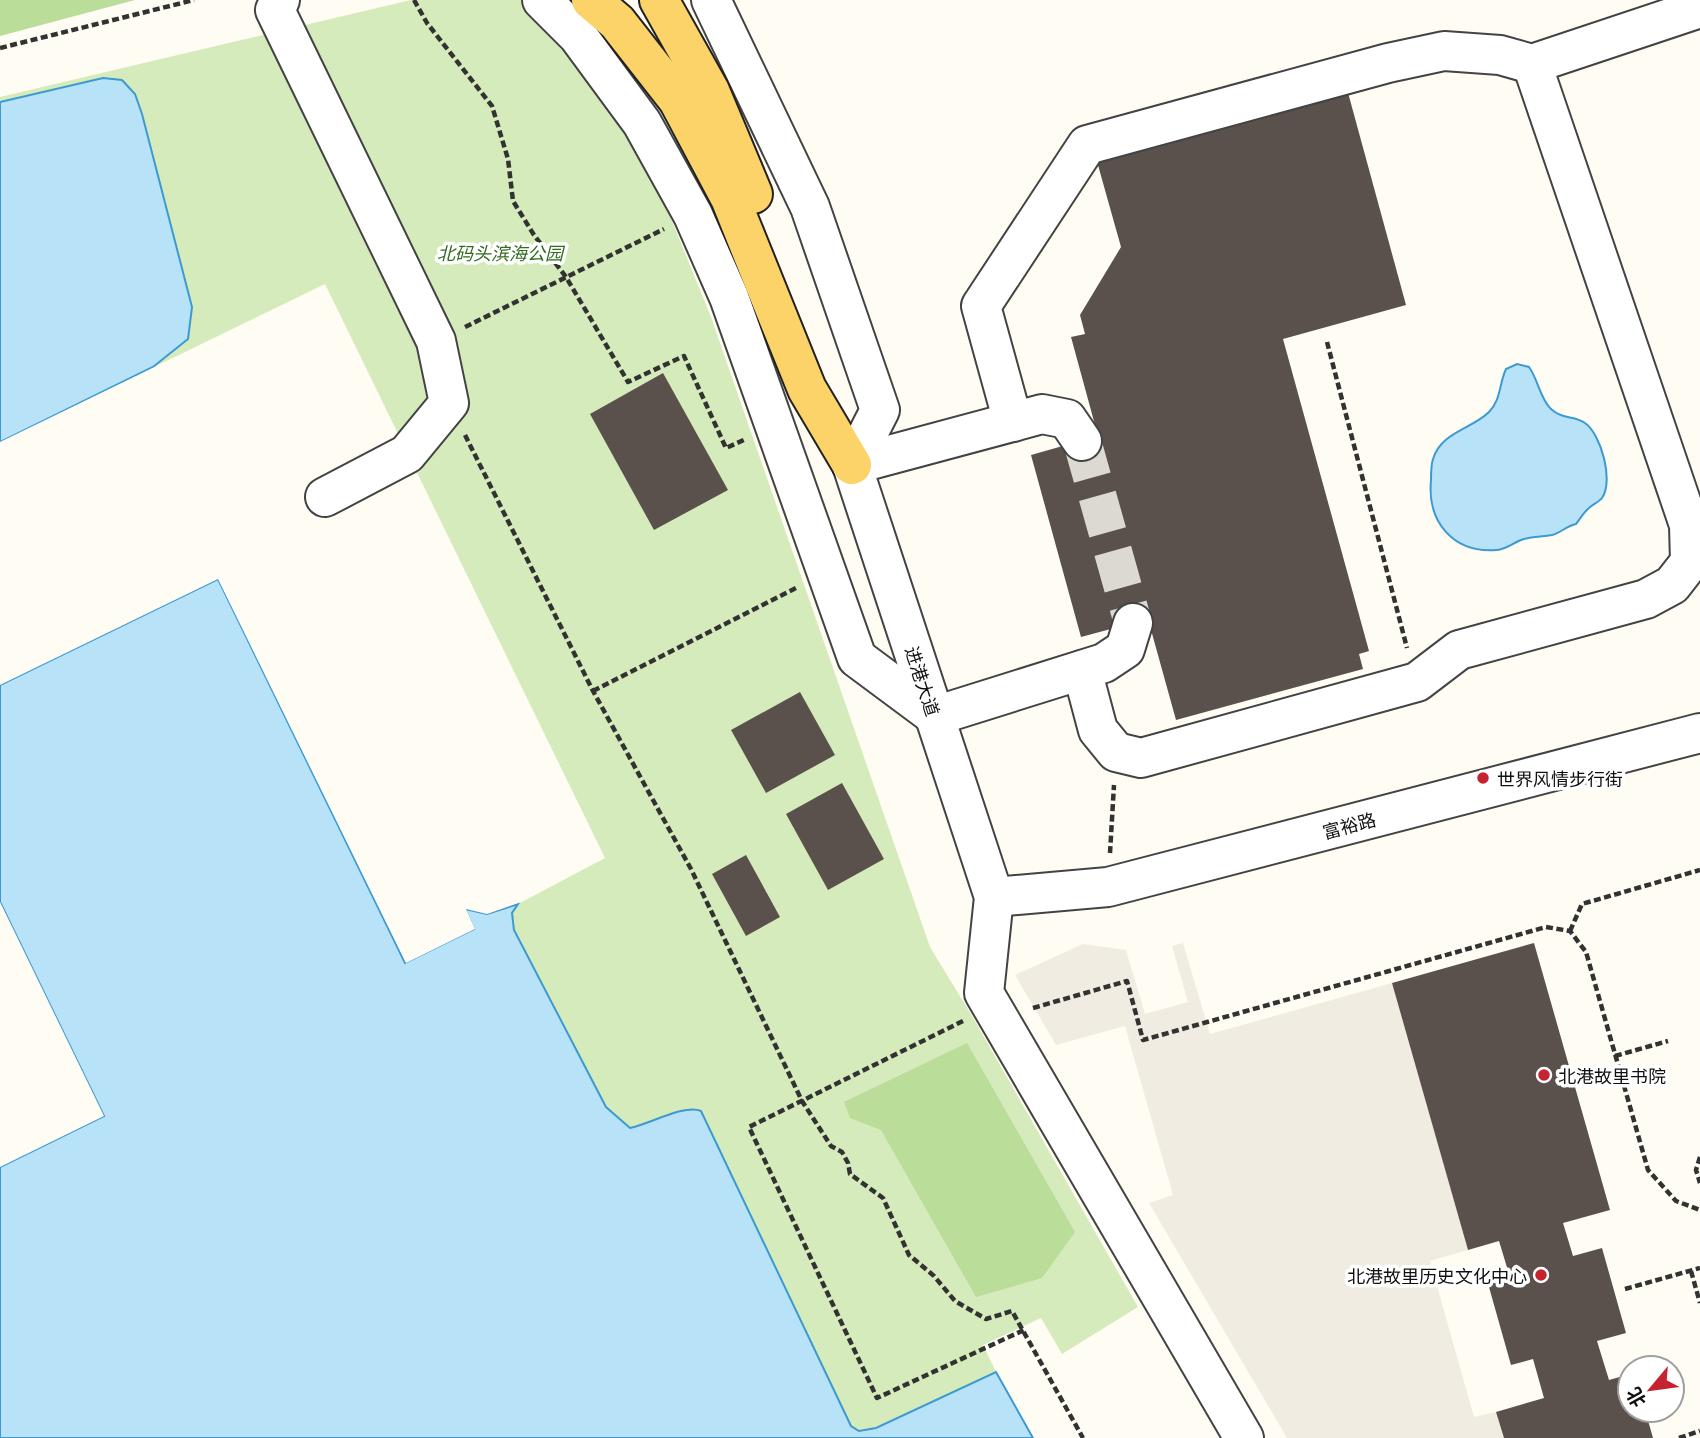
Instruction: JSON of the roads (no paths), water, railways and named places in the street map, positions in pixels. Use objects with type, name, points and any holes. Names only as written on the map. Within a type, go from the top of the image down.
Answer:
[{"type":"main road","points":[[591,0],[617,22],[678,100],[730,198],[818,384]]},
{"type":"main road","points":[[659,0],[710,91],[818,384],[852,465]]},
{"type":"street","points":[[280,0],[275,10],[436,341],[449,402],[407,454],[325,497]]},
{"type":"street","points":[[542,0],[578,36],[642,123],[693,215],[729,297],[857,659],[935,716],[1104,663],[1125,649],[1133,623]]},
{"type":"street","points":[[711,0],[810,207],[880,410],[852,465]]},
{"type":"street","points":[[1013,422],[981,306],[1087,145],[1388,63],[1444,51],[1500,55],[1532,64],[1700,8]]},
{"type":"street","points":[[1082,670],[1098,730],[1116,752],[1141,758],[1417,682],[1459,650],[1646,599],[1672,585],[1690,562],[1689,525],[1532,64]]},
{"type":"street","points":[[852,465],[1042,414],[1067,419],[1082,441]]},
{"type":"street","name":"进港大道","points":[[852,465],[994,897]]},
{"type":"street","name":"富裕路","points":[[994,897],[1108,887],[1700,733]]},
{"type":"street","points":[[994,897],[984,993],[1244,1438]]},
{"type":"water","points":[[103,78],[122,80],[135,94],[142,114],[192,307],[188,339],[153,367],[0,442],[0,102]]},
{"type":"water","points":[[1517,364],[1529,367],[1551,409],[1560,415],[1585,423],[1591,429],[1601,447],[1607,481],[1602,498],[1587,510],[1576,524],[1558,533],[1518,541],[1499,550],[1481,550],[1455,540],[1438,521],[1431,495],[1432,461],[1443,443],[1489,412],[1496,402],[1506,369]]},
{"type":"water","points":[[218,579],[405,963],[474,929],[465,909],[487,914],[518,904],[512,913],[514,930],[606,1107],[630,1128],[676,1112],[701,1111],[851,1426],[859,1431],[876,1428],[996,1372],[1033,1438],[0,1438],[0,1167],[104,1116],[0,902],[0,685]]},
{"type":"tunnel","points":[[1082,441],[1133,623]]},
{"type":"place","name":"世界风情步行街","points":[[1483,778]]},
{"type":"place","name":"北港故里书院","points":[[1544,1075]]},
{"type":"place","name":"北港故里历史文化中心","points":[[1541,1275]]},
{"type":"park label","name":"北码头滨海公园","points":[[500,252]]}]
